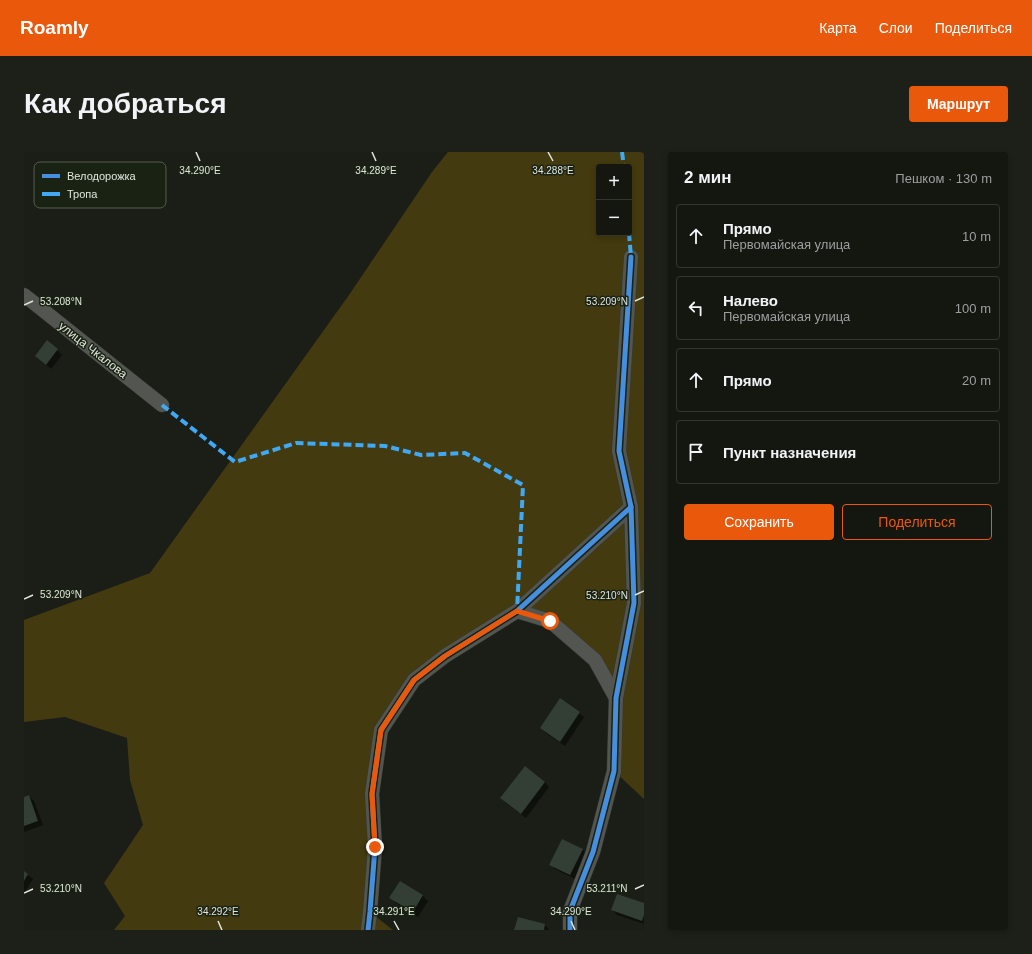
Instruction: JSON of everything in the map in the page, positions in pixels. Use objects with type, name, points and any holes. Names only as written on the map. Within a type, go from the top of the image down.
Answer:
[{"type":"street","points":[[570,930],[570,911],[593,852],[614,771],[616,698],[634,603],[631,507],[619,451],[631,258]]},
{"type":"street","name":"улица Чкалова","points":[[24,296],[162,404]]},
{"type":"street","points":[[368,930],[375,847],[372,794],[381,730],[414,680],[445,656],[517,611],[631,507]]},
{"type":"street","points":[[517,611],[550,621],[595,660],[616,698]]},
{"type":"shaded area","points":[[448,152],[644,152],[644,799],[614,771],[616,698],[595,660],[550,621],[517,611],[414,680],[381,730],[370,912],[393,930],[114,930],[125,916],[104,883],[143,825],[130,780],[127,738],[65,717],[24,722],[24,620],[150,573],[349,295],[432,172]]},
{"type":"building","points":[[47,340],[58,349],[46,365],[35,356]]},
{"type":"building","points":[[560,698],[580,712],[560,742],[540,728]]},
{"type":"building","points":[[525,766],[545,782],[521,814],[500,798]]},
{"type":"building","points":[[29,795],[38,821],[24,826],[24,797]]},
{"type":"building","points":[[562,839],[583,849],[570,875],[549,865]]},
{"type":"building","points":[[24,871],[28,874],[24,881]]},
{"type":"building","points":[[400,881],[423,895],[413,912],[389,898]]},
{"type":"building","points":[[617,894],[644,903],[644,915],[642,921],[611,910]]},
{"type":"building","points":[[518,917],[545,924],[544,930],[514,930]]},
{"type":"marked path","points":[[622,152],[624,164]]},
{"type":"marked path","points":[[629,236],[631,257]]},
{"type":"marked path","points":[[162,405],[235,462],[296,443],[385,446],[421,455],[465,453],[523,485],[517,611]]},
{"type":"cycle path","points":[[570,930],[570,911],[593,852],[614,771],[616,698],[634,603],[631,507],[619,451],[631,257]]},
{"type":"cycle path","points":[[368,930],[375,847],[372,794],[381,730],[414,680],[445,656],[517,611],[631,507]]},
{"type":"route","points":[[375,847],[372,794],[381,730],[414,680],[445,656],[517,611],[550,621]]}]
